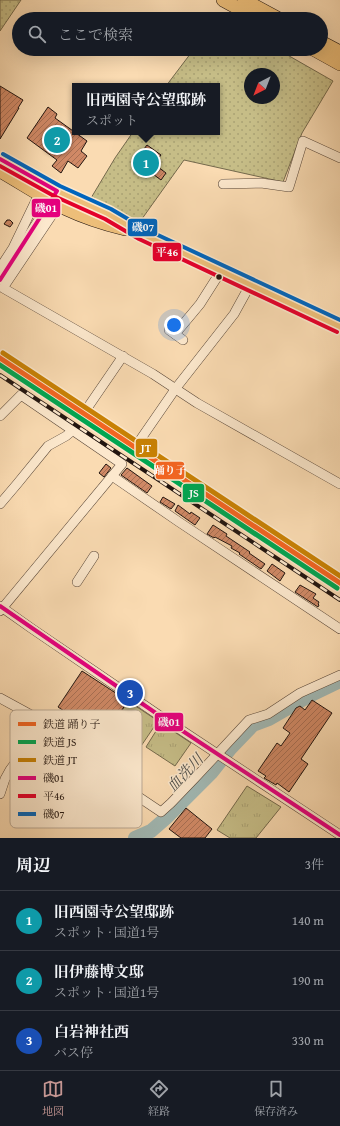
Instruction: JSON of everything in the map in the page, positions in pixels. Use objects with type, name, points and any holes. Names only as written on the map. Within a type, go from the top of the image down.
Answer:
[{"type":"highway","points":[[223,0],[245,12]]},
{"type":"highway","points":[[244,0],[266,12]]},
{"type":"highway","points":[[328,46],[340,52]]},
{"type":"highway","points":[[326,56],[340,64]]},
{"type":"highway","points":[[0,159],[52,200]]},
{"type":"highway","points":[[0,171],[66,208],[100,223],[142,234],[340,327]]},
{"type":"street","points":[[223,184],[261,183],[289,187],[303,141],[340,158]]},
{"type":"street","points":[[0,268],[13,248],[39,194]]},
{"type":"street","points":[[52,200],[1,287],[123,356],[176,388],[197,403],[340,484]]},
{"type":"street","points":[[176,335],[200,304],[221,271]]},
{"type":"street","points":[[138,443],[176,388],[234,314],[250,285]]},
{"type":"street","points":[[88,408],[116,370],[123,356]]},
{"type":"street","points":[[0,416],[21,395],[122,464],[1,608],[221,757],[340,835]]},
{"type":"street","points":[[0,504],[18,484],[45,449],[72,431]]},
{"type":"street","points":[[112,476],[340,629]]},
{"type":"street","points":[[77,582],[94,556]]},
{"type":"street","points":[[142,799],[161,812],[221,757],[249,720],[268,714],[300,693],[340,675]]},
{"type":"street","points":[[0,698],[22,710]]},
{"type":"street","points":[[0,794],[10,770]]},
{"type":"green space","points":[[0,0],[21,0],[12,12],[0,31]]},
{"type":"green space","points":[[189,56],[289,56],[333,81],[302,133],[283,182],[184,160],[139,223],[91,198],[131,135],[220,135],[220,83],[168,83]]},
{"type":"green space","points":[[128,701],[142,710],[122,710]]},
{"type":"green space","points":[[142,710],[158,721],[142,745]]},
{"type":"green space","points":[[161,723],[191,743],[175,766],[146,747]]},
{"type":"green space","points":[[247,786],[281,807],[256,838],[230,838],[217,830]]},
{"type":"building","points":[[0,86],[23,100],[0,139]]},
{"type":"building","points":[[48,107],[57,114],[55,118],[72,130],[72,135],[79,135],[87,141],[81,151],[87,156],[78,168],[68,161],[61,173],[52,166],[57,160],[27,138]]},
{"type":"building","points":[[147,145],[161,155],[154,164],[166,173],[161,180],[135,161]]},
{"type":"building","points":[[7,220],[10,220],[13,223],[10,227],[4,224]]},
{"type":"building","points":[[106,464],[111,468],[104,477],[99,473]]},
{"type":"building","points":[[127,468],[152,486],[147,493],[121,475]]},
{"type":"building","points":[[163,497],[175,504],[171,509],[160,502]]},
{"type":"building","points":[[178,505],[190,514],[191,512],[200,518],[195,525],[175,511]]},
{"type":"building","points":[[213,525],[227,534],[226,536],[265,564],[261,569],[231,548],[232,546],[207,534]]},
{"type":"building","points":[[272,564],[285,573],[280,581],[267,571]]},
{"type":"building","points":[[300,585],[316,594],[313,598],[319,602],[318,607],[295,592]]},
{"type":"building","points":[[82,671],[128,701],[122,710],[63,710],[58,707]]},
{"type":"building","points":[[312,700],[332,713],[301,759],[308,764],[289,792],[277,783],[276,785],[264,778],[266,776],[258,771],[277,743],[281,746],[290,733],[283,728],[296,708],[300,706],[305,710]]},
{"type":"building","points":[[186,808],[212,829],[205,838],[181,838],[169,829]]},
{"type":"waterway","name":"血洗川","points":[[135,838],[151,831],[166,818],[212,772],[230,749],[253,725],[269,719],[309,696],[340,681]]},
{"type":"tunnel","points":[[72,431],[88,407]]},
{"type":"railway","points":[[0,375],[340,600]]},
{"type":"rail line","name":"JT","points":[[3,353],[340,576]]},
{"type":"rail line","name":"踊り子","points":[[0,358],[340,583]]},
{"type":"rail line","name":"JS","points":[[0,365],[337,588]]},
{"type":"transit line","name":"磯07","points":[[3,154],[60,186],[111,209],[145,229],[340,320]]},
{"type":"transit line","name":"磯01","points":[[0,159],[57,191],[0,280]]},
{"type":"transit line","name":"平46","points":[[0,166],[54,196],[105,219],[139,239],[337,332]]},
{"type":"transit line","name":"磯01","points":[[0,606],[163,718],[340,835]]},
{"type":"place","name":"旧伊藤博文邸","points":[[57,140]]},
{"type":"place","name":"旧西園寺公望邸跡","points":[[146,163]]},
{"type":"place","name":"白岩神社西","points":[[130,693]]}]
